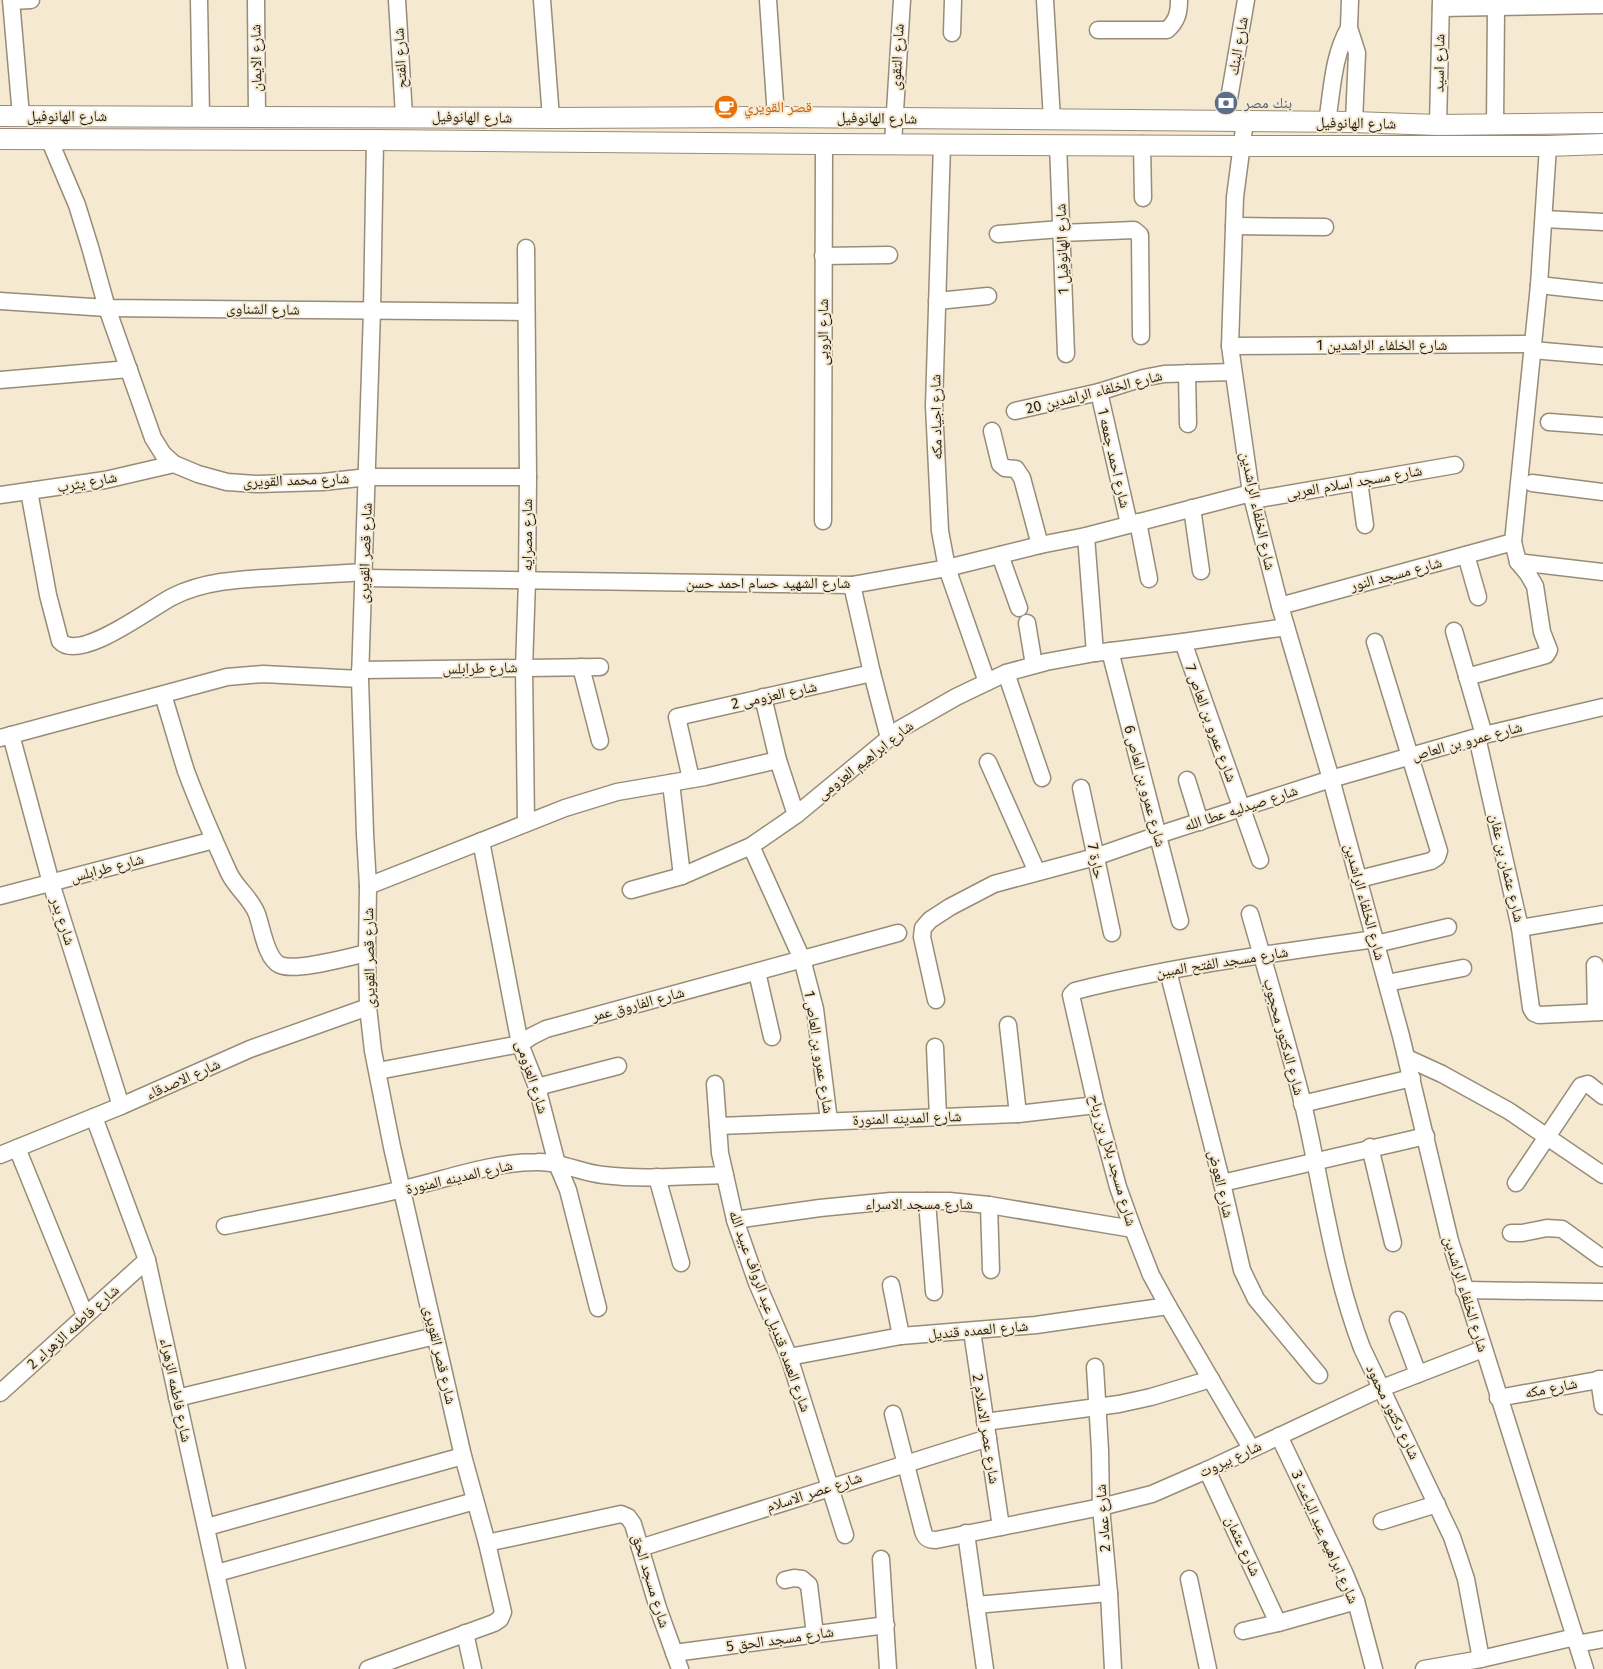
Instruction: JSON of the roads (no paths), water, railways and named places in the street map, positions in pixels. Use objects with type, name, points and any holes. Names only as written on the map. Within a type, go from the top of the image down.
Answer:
[{"type":"street","points":[[21,116],[11,1],[32,0]]},
{"type":"street","points":[[200,0],[201,116]]},
{"type":"street","name":"شارع الايمان","points":[[256,0],[257,116]]},
{"type":"street","name":"شارع الفتح","points":[[397,0],[404,116]]},
{"type":"street","points":[[542,0],[551,118]]},
{"type":"street","points":[[768,0],[776,117]]},
{"type":"street","name":"شارع التقوى","points":[[893,144],[902,0]]},
{"type":"street","points":[[952,33],[953,0]]},
{"type":"street","points":[[1045,0],[1052,120]]},
{"type":"street","points":[[1098,30],[1167,30],[1174,24],[1178,15],[1179,0]]},
{"type":"street","name":"شارع البنك","points":[[1235,121],[1246,0]]},
{"type":"street","points":[[1350,0],[1349,28],[1357,53],[1354,122]]},
{"type":"street","points":[[1441,4],[1496,7],[1527,3],[1603,5]]},
{"type":"street","name":"شارع اسيد","points":[[1438,125],[1441,4]]},
{"type":"street","points":[[1495,125],[1496,7]]},
{"type":"street","points":[[1328,122],[1338,54],[1342,40],[1349,28]]},
{"type":"street","name":"شارع الهانوفيل","points":[[0,116],[776,117],[1354,122],[1438,125],[1603,123]]},
{"type":"street","name":"شارع الخلفاء الراشدين","points":[[1235,121],[1242,146],[1235,197],[1230,346],[1252,496],[1280,606],[1331,779],[1407,1058],[1450,1241],[1585,1669]]},
{"type":"street","name":"شارع الهانوفيل","points":[[0,139],[1242,146],[1548,146],[1603,144]]},
{"type":"street","name":"شارع محمد القويرى","points":[[49,139],[77,205],[107,308],[153,438],[162,454],[174,464],[198,474],[227,482],[257,484],[323,482],[368,477],[528,477]]},
{"type":"street","name":"شارع قصر القويرى","points":[[368,1669],[494,1623],[500,1619],[503,1612],[488,1543],[463,1456],[402,1189],[373,1051],[368,1007],[368,886],[364,834],[360,674],[368,477],[375,140]]},
{"type":"street","name":"شارع الروبى","points":[[822,521],[824,144]]},
{"type":"street","name":"شارع اجياد مكه","points":[[942,144],[934,406],[940,531],[948,568],[987,682]]},
{"type":"street","name":"شارع الهانوفيل 1","points":[[1058,144],[1066,354]]},
{"type":"street","points":[[1142,144],[1143,198]]},
{"type":"street","points":[[1467,676],[1546,655],[1549,650],[1542,632],[1535,586],[1518,562],[1513,542],[1539,285],[1548,146]]},
{"type":"street","points":[[1544,219],[1603,222]]},
{"type":"street","points":[[1234,226],[1325,227]]},
{"type":"street","points":[[998,234],[1134,230],[1140,235],[1141,336]]},
{"type":"street","name":"شارع مصرايه","points":[[526,248],[528,477],[524,668],[526,823]]},
{"type":"street","points":[[823,256],[890,255]]},
{"type":"street","points":[[1539,285],[1603,292]]},
{"type":"street","points":[[937,301],[988,296]]},
{"type":"street","name":"شارع الشناوى","points":[[0,301],[107,308],[526,312]]},
{"type":"street","name":"شارع الخلفاء الراشدين 1","points":[[1230,346],[1533,347],[1603,356]]},
{"type":"street","points":[[0,380],[129,369]]},
{"type":"street","name":"شارع الخلفاء الراشدين 20","points":[[1015,411],[1099,392],[1157,375],[1233,372]]},
{"type":"street","points":[[1187,373],[1188,424]]},
{"type":"street","name":"شارع احمد جمعه 1","points":[[1099,392],[1149,578]]},
{"type":"street","points":[[1549,422],[1603,426]]},
{"type":"street","points":[[992,431],[1000,464],[1005,468],[1016,469],[1022,478],[1040,545]]},
{"type":"street","name":"شارع يثرب","points":[[0,495],[105,480],[174,464]]},
{"type":"street","name":"شارع مسجد اسلام العربى","points":[[1252,496],[1360,482],[1455,465]]},
{"type":"street","points":[[1360,482],[1365,525]]},
{"type":"street","points":[[1532,483],[1603,492]]},
{"type":"street","name":"شارع الشهيد حسام احمد حسن","points":[[29,491],[48,595],[60,641],[66,645],[74,646],[108,636],[173,596],[203,586],[235,580],[364,575],[527,581],[852,584],[948,568],[1040,545],[1086,536],[1192,508],[1252,496]]},
{"type":"street","points":[[1192,508],[1201,571]]},
{"type":"street","name":"شارع عمرو بن العاص 6","points":[[1086,536],[1102,652],[1158,835],[1180,921]]},
{"type":"street","name":"شارع مسجد النور","points":[[1280,606],[1513,542]]},
{"type":"street","points":[[1000,555],[1019,608]]},
{"type":"street","points":[[1466,555],[1478,597]]},
{"type":"street","points":[[1518,562],[1603,572]]},
{"type":"street","points":[[852,584],[889,738]]},
{"type":"street","points":[[1027,623],[1034,664]]},
{"type":"street","name":"شارع ابراهيم العزومى","points":[[631,890],[682,876],[751,846],[796,815],[889,738],[916,720],[1006,673],[1034,664],[1102,652],[1286,627]]},
{"type":"street","name":"شارع عثمان بن عفان","points":[[1454,631],[1467,676],[1520,928],[1531,1008],[1534,1013],[1539,1015],[1600,1012]]},
{"type":"street","name":"شارع عمرو بن العاص 7","points":[[1183,642],[1260,860]]},
{"type":"street","points":[[1359,879],[1431,861],[1437,857],[1439,851],[1375,642]]},
{"type":"street","points":[[581,667],[600,741]]},
{"type":"street","name":"شارع طرابلس","points":[[6,737],[227,677],[263,674],[360,674],[600,667]]},
{"type":"street","name":"شارع العزومى 2","points":[[691,779],[677,717],[872,673]]},
{"type":"street","points":[[1006,673],[1042,778]]},
{"type":"street","points":[[163,694],[186,771],[214,840],[231,878],[257,913],[269,952],[274,960],[280,965],[299,967],[367,953]]},
{"type":"street","points":[[763,698],[778,760],[796,815]]},
{"type":"street","name":"شارع عمرو بن العاص","points":[[1331,779],[1480,736],[1603,712]]},
{"type":"street","name":"شارع بدر","points":[[6,737],[121,1106]]},
{"type":"street","points":[[368,886],[565,808],[616,792],[671,783],[778,760]]},
{"type":"street","points":[[988,762],[1037,872]]},
{"type":"street","name":"شارع صيدليه عطا الله","points":[[936,1000],[922,937],[923,928],[930,920],[950,907],[994,884],[1095,857],[1331,779]]},
{"type":"street","points":[[1187,780],[1200,822]]},
{"type":"street","points":[[671,783],[682,876]]},
{"type":"street","name":"حارة 7","points":[[1081,788],[1112,933]]},
{"type":"street","name":"شارع طرابلس","points":[[0,896],[214,840]]},
{"type":"street","name":"شارع العزومى","points":[[481,841],[520,1044],[537,1087],[557,1164],[568,1190],[598,1308]]},
{"type":"street","name":"شارع عمرو بن العاص 1","points":[[751,846],[802,959],[815,1009],[829,1121]]},
{"type":"street","name":"شارع الدكتور محجوب","points":[[1250,914],[1302,1104],[1315,1160]]},
{"type":"street","points":[[1520,928],[1603,914]]},
{"type":"street","name":"شارع مسجد الفتح المبين","points":[[1071,995],[1075,991],[1116,980],[1261,954],[1376,942],[1448,927]]},
{"type":"street","name":"شارع الفاروق عمر","points":[[378,1071],[520,1044],[546,1029],[898,933]]},
{"type":"street","points":[[1595,965],[1600,1012]]},
{"type":"street","points":[[1387,983],[1463,968]]},
{"type":"street","name":"شارع العوض","points":[[1168,971],[1222,1184],[1237,1254],[1248,1285],[1256,1299],[1319,1375]]},
{"type":"street","points":[[757,972],[772,1037]]},
{"type":"street","name":"شارع مسجد بلال بن رباح","points":[[1071,995],[1096,1104],[1118,1187],[1151,1275],[1251,1448]]},
{"type":"street","name":"شارع الاصدقاء","points":[[0,1155],[121,1106],[250,1049],[368,1007]]},
{"type":"street","points":[[1008,1025],[1018,1114]]},
{"type":"street","points":[[935,1047],[938,1117]]},
{"type":"street","points":[[1407,1058],[1476,1092],[1509,1111],[1603,1175]]},
{"type":"street","points":[[537,1087],[618,1066]]},
{"type":"street","points":[[1302,1104],[1412,1078]]},
{"type":"street","name":"شارع العمده قنديل عبد الرواف عبيد الله","points":[[715,1084],[718,1126],[725,1175],[735,1220],[757,1283],[789,1357],[845,1535]]},
{"type":"street","points":[[1516,1183],[1581,1086],[1588,1084],[1603,1096]]},
{"type":"street","name":"شارع المدينه المنورة","points":[[718,1126],[1018,1114],[1096,1104]]},
{"type":"street","name":"شارع فاطمه الزهراء","points":[[94,1117],[147,1260],[237,1669]]},
{"type":"street","points":[[1222,1184],[1315,1160],[1426,1136]]},
{"type":"street","points":[[17,1148],[85,1315]]},
{"type":"street","points":[[1370,1148],[1393,1243]]},
{"type":"street","name":"شارع دكتور محمود","points":[[1315,1160],[1338,1267],[1362,1348],[1452,1537],[1466,1579],[1481,1659]]},
{"type":"street","name":"شارع المدينه المنورة","points":[[225,1226],[402,1189],[483,1169],[514,1164],[538,1162],[557,1164],[571,1169],[602,1175],[633,1178],[725,1175]]},
{"type":"street","points":[[657,1177],[681,1263]]},
{"type":"street","name":"شارع مسجد الاسراء","points":[[735,1220],[890,1201],[949,1201],[989,1205],[1133,1229]]},
{"type":"street","points":[[927,1201],[934,1292]]},
{"type":"street","points":[[989,1205],[991,1270]]},
{"type":"street","points":[[1511,1233],[1522,1233],[1547,1228],[1562,1229],[1601,1261]]},
{"type":"street","name":"شارع فاطمه الزهراء 2","points":[[0,1393],[147,1260]]},
{"type":"street","points":[[891,1285],[902,1336]]},
{"type":"street","points":[[1464,1290],[1603,1292]]},
{"type":"street","name":"شارع العمده قنديل","points":[[789,1357],[902,1336],[1036,1325],[1168,1306]]},
{"type":"street","points":[[1398,1320],[1418,1374]]},
{"type":"street","name":"شارع عصر الاسلام 2","points":[[972,1331],[1001,1527]]},
{"type":"street","points":[[177,1398],[436,1336]]},
{"type":"street","name":"شارع بيروت","points":[[906,1463],[925,1537],[930,1540],[936,1540],[1101,1507],[1152,1494],[1382,1388],[1483,1350]]},
{"type":"street","name":"شارع عماد 2","points":[[1095,1367],[1101,1507],[1109,1593],[1113,1669]]},
{"type":"street","name":"شارع عصر الاسلام","points":[[640,1548],[906,1463],[987,1430],[1098,1406],[1119,1404],[1211,1379]]},
{"type":"street","points":[[1601,1379],[1603,1406]]},
{"type":"street","name":"شارع مكه","points":[[1498,1398],[1601,1379]]},
{"type":"street","points":[[893,1414],[906,1463]]},
{"type":"street","name":"شارع ابراهيم عبد الباعث 3","points":[[1279,1436],[1356,1601],[1374,1669]]},
{"type":"street","points":[[207,1527],[463,1456]]},
{"type":"street","name":"شارع عثمان","points":[[1207,1470],[1278,1623]]},
{"type":"street","points":[[217,1573],[475,1501]]},
{"type":"street","points":[[1382,1521],[1437,1504]]},
{"type":"street","name":"شارع مسجد الحق","points":[[488,1543],[620,1514],[628,1517],[633,1524],[658,1608],[680,1669]]},
{"type":"street","points":[[966,1533],[985,1669]]},
{"type":"street","points":[[881,1559],[888,1669]]},
{"type":"street","points":[[785,1580],[802,1579],[809,1585],[815,1634]]},
{"type":"street","points":[[1189,1579],[1208,1669]]},
{"type":"street","points":[[976,1605],[1109,1593]]},
{"type":"street","points":[[1243,1631],[1356,1601]]},
{"type":"street","name":"شارع مسجد الحق 5","points":[[674,1653],[886,1625]]},
{"type":"street","points":[[465,1634],[473,1669]]},
{"type":"street","points":[[1424,1669],[1576,1640],[1603,1639]]},
{"type":"place","name":"بنك مصر","points":[[1226,103]]},
{"type":"place","name":"قصر القويري","points":[[726,107]]}]
